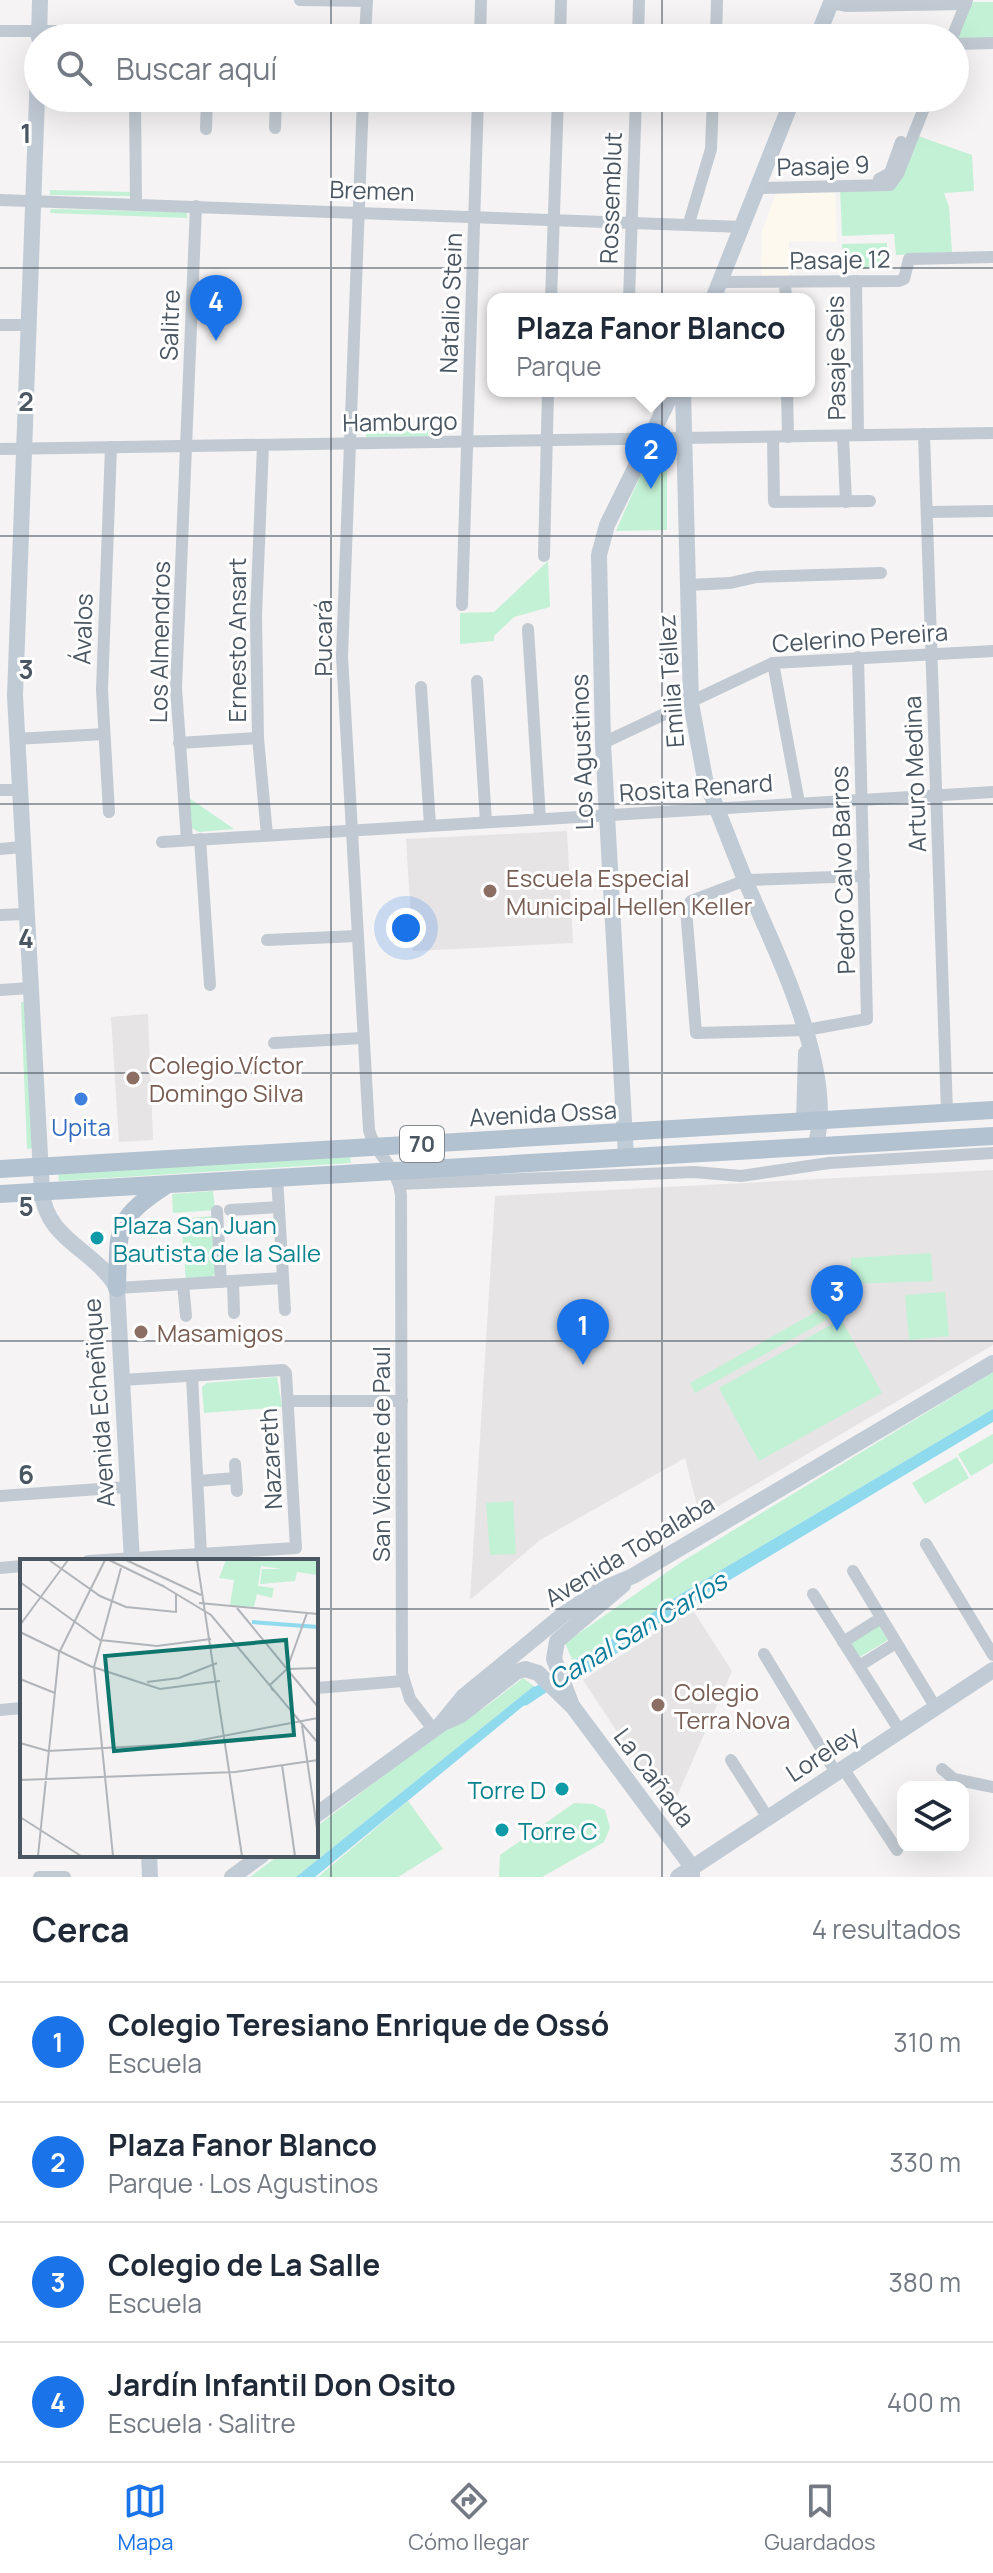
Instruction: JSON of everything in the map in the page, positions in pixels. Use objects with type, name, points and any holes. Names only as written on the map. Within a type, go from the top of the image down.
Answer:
[{"type":"main road","name":"Avenida Ossa","points":[[0,1169],[993,1110]]},
{"type":"main road","name":"Avenida Ossa","points":[[0,1194],[277,1177],[397,1177],[627,1166],[815,1147],[993,1136]]},
{"type":"main road","points":[[117,1288],[119,1233],[123,1221],[168,1184]]},
{"type":"street","points":[[40,0],[40,24]]},
{"type":"street","points":[[300,0],[367,1],[366,24]]},
{"type":"street","points":[[480,24],[481,0]]},
{"type":"street","points":[[560,24],[561,0]]},
{"type":"street","points":[[638,24],[639,0]]},
{"type":"street","points":[[716,24],[717,0]]},
{"type":"street","points":[[823,24],[832,1],[847,6],[966,2],[957,24]]},
{"type":"street","points":[[0,31],[24,33]]},
{"type":"street","points":[[969,44],[993,43]]},
{"type":"street","name":"Avenida Echeñique","points":[[36,112],[22,449],[16,739],[42,1192],[44,1211],[52,1225],[106,1271],[117,1288],[132,1559]]},
{"type":"street","points":[[135,112],[136,204]]},
{"type":"street","points":[[206,129],[207,112]]},
{"type":"street","points":[[275,128],[276,112]]},
{"type":"street","name":"Pucará","points":[[363,112],[342,656],[369,1130],[376,1147],[397,1177]]},
{"type":"street","name":"Natalio Stein","points":[[462,605],[478,112]]},
{"type":"street","points":[[551,293],[557,112]]},
{"type":"street","name":"Rossemblut","points":[[629,293],[635,112]]},
{"type":"street","points":[[689,223],[711,149],[712,112]]},
{"type":"street","points":[[715,293],[787,112]]},
{"type":"street","name":"Pasaje 9","points":[[759,184],[890,185],[898,174],[922,112]]},
{"type":"street","points":[[759,184],[886,178],[901,142]]},
{"type":"street","name":"Bremen","points":[[0,200],[743,227]]},
{"type":"street","name":"Salitre","points":[[187,445],[196,206]]},
{"type":"street","name":"Pasaje 12","points":[[720,282],[904,279],[906,263],[913,258],[993,257]]},
{"type":"street","name":"Pasaje Seis","points":[[856,281],[858,435]]},
{"type":"street","points":[[785,282],[786,293]]},
{"type":"street","points":[[0,325],[27,325]]},
{"type":"street","points":[[544,556],[548,397]]},
{"type":"street","name":"Los Agustinos","points":[[627,1166],[603,743],[599,555],[607,525],[670,397]]},
{"type":"street","name":"Emilia Téllez","points":[[683,397],[691,703],[697,745],[717,808],[807,1036],[803,1082],[815,1147]]},
{"type":"street","points":[[787,397],[788,437]]},
{"type":"street","name":"Hamburgo","points":[[0,449],[993,433]]},
{"type":"street","name":"Arturo Medina","points":[[924,434],[947,1113]]},
{"type":"street","points":[[843,436],[846,502]]},
{"type":"street","points":[[773,437],[774,502],[870,501]]},
{"type":"street","name":"Los Almendros","points":[[187,445],[176,688],[179,743],[194,839],[210,985]]},
{"type":"street","name":"Ernesto Ansart","points":[[263,445],[256,616],[258,738],[267,835]]},
{"type":"street","name":"Ávalos","points":[[109,812],[104,734],[111,447]]},
{"type":"street","points":[[928,512],[993,511]]},
{"type":"street","points":[[687,585],[733,583],[757,577],[881,573]]},
{"type":"street","points":[[528,629],[540,819]]},
{"type":"street","name":"Celerino Pereira","points":[[603,743],[773,663],[993,651]]},
{"type":"street","name":"Pedro Calvo Barros","points":[[807,1036],[867,1019],[858,657]]},
{"type":"street","points":[[773,663],[799,803]]},
{"type":"street","points":[[477,681],[486,822]]},
{"type":"street","points":[[421,687],[430,825]]},
{"type":"street","points":[[16,739],[104,734]]},
{"type":"street","points":[[179,743],[258,738]]},
{"type":"street","points":[[0,790],[19,790]]},
{"type":"street","name":"Rosita Renard","points":[[162,842],[993,792]]},
{"type":"street","points":[[0,849],[22,847]]},
{"type":"street","points":[[807,1036],[700,1035],[693,1029],[688,904],[746,880],[864,876]]},
{"type":"street","points":[[0,915],[26,914]]},
{"type":"street","points":[[267,940],[357,936]]},
{"type":"street","points":[[0,990],[30,988]]},
{"type":"street","points":[[274,1043],[362,1038]]},
{"type":"street","name":"Avenida Ossa","points":[[627,1166],[741,1176],[829,1163],[993,1153]]},
{"type":"street","points":[[277,1177],[285,1310]]},
{"type":"street","name":"San Vicente de Paul","points":[[397,1177],[403,1681],[410,1699],[436,1727]]},
{"type":"street","points":[[234,1313],[227,1282],[223,1211],[279,1207]]},
{"type":"street","points":[[117,1288],[283,1278]]},
{"type":"street","points":[[183,1284],[186,1316]]},
{"type":"street","name":"Avenida Tobalaba","points":[[318,1814],[436,1727],[463,1697],[564,1614],[600,1590],[633,1576],[993,1363]]},
{"type":"street","name":"Nazareth","points":[[192,1376],[283,1370],[289,1401],[296,1548],[265,1556]]},
{"type":"street","points":[[122,1380],[192,1376],[201,1554]]},
{"type":"street","points":[[289,1401],[402,1401]]},
{"type":"street","points":[[198,1481],[236,1485],[235,1464]]},
{"type":"street","points":[[0,1496],[128,1487]]},
{"type":"street","points":[[926,1544],[993,1655]]},
{"type":"street","points":[[132,1559],[201,1554],[265,1556]]},
{"type":"street","points":[[0,1568],[20,1566]]},
{"type":"street","points":[[853,1571],[936,1708]]},
{"type":"street","points":[[436,1727],[461,1715],[520,1670],[530,1669],[554,1679],[553,1653],[560,1636],[633,1576]]},
{"type":"street","points":[[813,1594],[900,1731]]},
{"type":"street","points":[[843,1642],[881,1618]]},
{"type":"street","points":[[859,1666],[896,1643]]},
{"type":"street","points":[[764,1654],[897,1850]]},
{"type":"street","name":"Loreley","points":[[678,1877],[692,1872],[768,1818],[993,1670]]},
{"type":"street","name":"La Cañada","points":[[554,1679],[692,1872]]},
{"type":"street","points":[[318,1688],[403,1681]]},
{"type":"street","points":[[0,1710],[20,1708]]},
{"type":"street","points":[[731,1760],[768,1818]]},
{"type":"street","points":[[942,1769],[954,1779],[993,1787]]},
{"type":"street","points":[[149,1857],[150,1877]]},
{"type":"street","points":[[232,1877],[259,1857]]},
{"type":"street","points":[[692,1872],[709,1877]]},
{"type":"street","points":[[39,1877],[65,1877]]},
{"type":"shaded area","points":[[835,190],[837,242],[789,241],[789,279],[761,278],[762,231],[777,191]]},
{"type":"shaded area","name":"Escuela Especial Municipal Hellen Keller","points":[[567,831],[573,943],[413,951],[406,839]]},
{"type":"shaded area","name":"Colegio Víctor Domingo Silva","points":[[148,1014],[153,1140],[119,1142],[111,1017]]},
{"type":"shaded area","points":[[993,1170],[993,1345],[700,1517],[685,1458],[540,1540],[470,1600],[495,1196]]},
{"type":"shaded area","name":"Colegio Terra Nova","points":[[692,1609],[732,1671],[670,1812],[583,1680]]},
{"type":"green space","points":[[970,2],[993,2],[993,39],[969,40],[969,24],[961,24]]},
{"type":"green space","points":[[915,135],[972,155],[974,191],[944,193],[949,207],[952,252],[896,255],[894,234],[842,236],[840,188],[897,185]]},
{"type":"green space","points":[[50,190],[130,192],[130,196],[50,195]]},
{"type":"green space","points":[[51,209],[187,212],[187,218],[50,213]]},
{"type":"green space","points":[[887,243],[887,268],[842,269],[842,244]]},
{"type":"green space","points":[[430,429],[430,436],[366,437],[366,431]]},
{"type":"green space","points":[[654,445],[667,445],[667,530],[616,531]]},
{"type":"green space","points":[[548,561],[550,607],[514,617],[494,636],[494,641],[460,644],[460,613],[494,612]]},
{"type":"green space","points":[[189,798],[234,829],[199,832],[192,828]]},
{"type":"green space","points":[[21,1002],[25,1002],[34,1148],[27,1149]]},
{"type":"green space","points":[[350,1155],[351,1163],[59,1181],[58,1173]]},
{"type":"green space","points":[[213,1191],[215,1210],[173,1213],[172,1194]]},
{"type":"green space","points":[[212,1216],[217,1271],[211,1278],[186,1281],[181,1219]]},
{"type":"green space","points":[[931,1253],[933,1281],[851,1284],[851,1258]]},
{"type":"green space","points":[[945,1292],[949,1336],[909,1340],[905,1295]]},
{"type":"green space","points":[[842,1297],[848,1308],[695,1393],[690,1383]]},
{"type":"green space","points":[[841,1319],[882,1393],[759,1461],[719,1388]]},
{"type":"green space","points":[[993,1372],[993,1409],[684,1592],[574,1664],[565,1643],[683,1561]]},
{"type":"green space","points":[[277,1377],[282,1407],[204,1413],[202,1387],[207,1383]]},
{"type":"green space","points":[[993,1434],[993,1463],[971,1476],[958,1454]]},
{"type":"green space","points":[[957,1457],[969,1478],[925,1504],[912,1483]]},
{"type":"green space","points":[[513,1501],[516,1554],[490,1555],[486,1503]]},
{"type":"green space","points":[[879,1625],[888,1640],[858,1658],[849,1643]]},
{"type":"green space","points":[[523,1678],[534,1686],[296,1877],[250,1877],[276,1857],[318,1857],[318,1825],[433,1738],[484,1708]]},
{"type":"green space","points":[[408,1801],[443,1849],[398,1877],[318,1877]]},
{"type":"green space","points":[[574,1803],[593,1804],[605,1810],[610,1828],[604,1842],[542,1877],[499,1877],[500,1855]]},
{"type":"water","points":[[993,1409],[993,1422],[665,1619],[582,1678],[574,1664],[684,1592]]},
{"type":"water","points":[[534,1686],[538,1694],[315,1877],[296,1877]]},
{"type":"waterway","name":"Canal San Carlos","points":[[525,1700],[588,1658]]},
{"type":"place","name":"Jardín Infantil Don Osito","points":[[216,341]]},
{"type":"place","name":"Plaza Fanor Blanco","points":[[651,489]]},
{"type":"place","name":"Escuela Especial Municipal Hellen Keller","points":[[490,891]]},
{"type":"place","name":"Colegio Víctor Domingo Silva","points":[[133,1078]]},
{"type":"place","name":"Upita","points":[[81,1099]]},
{"type":"place","name":"Plaza San Juan Bautista de la Salle","points":[[97,1238]]},
{"type":"place","name":"Colegio de La Salle","points":[[837,1331]]},
{"type":"place","name":"Masamigos","points":[[141,1332]]},
{"type":"place","name":"Colegio Teresiano Enrique de Ossó","points":[[583,1365]]},
{"type":"place","name":"Colegio Terra Nova","points":[[658,1705]]},
{"type":"place","name":"Torre D","points":[[562,1789]]},
{"type":"place","name":"Torre C","points":[[502,1830]]}]
